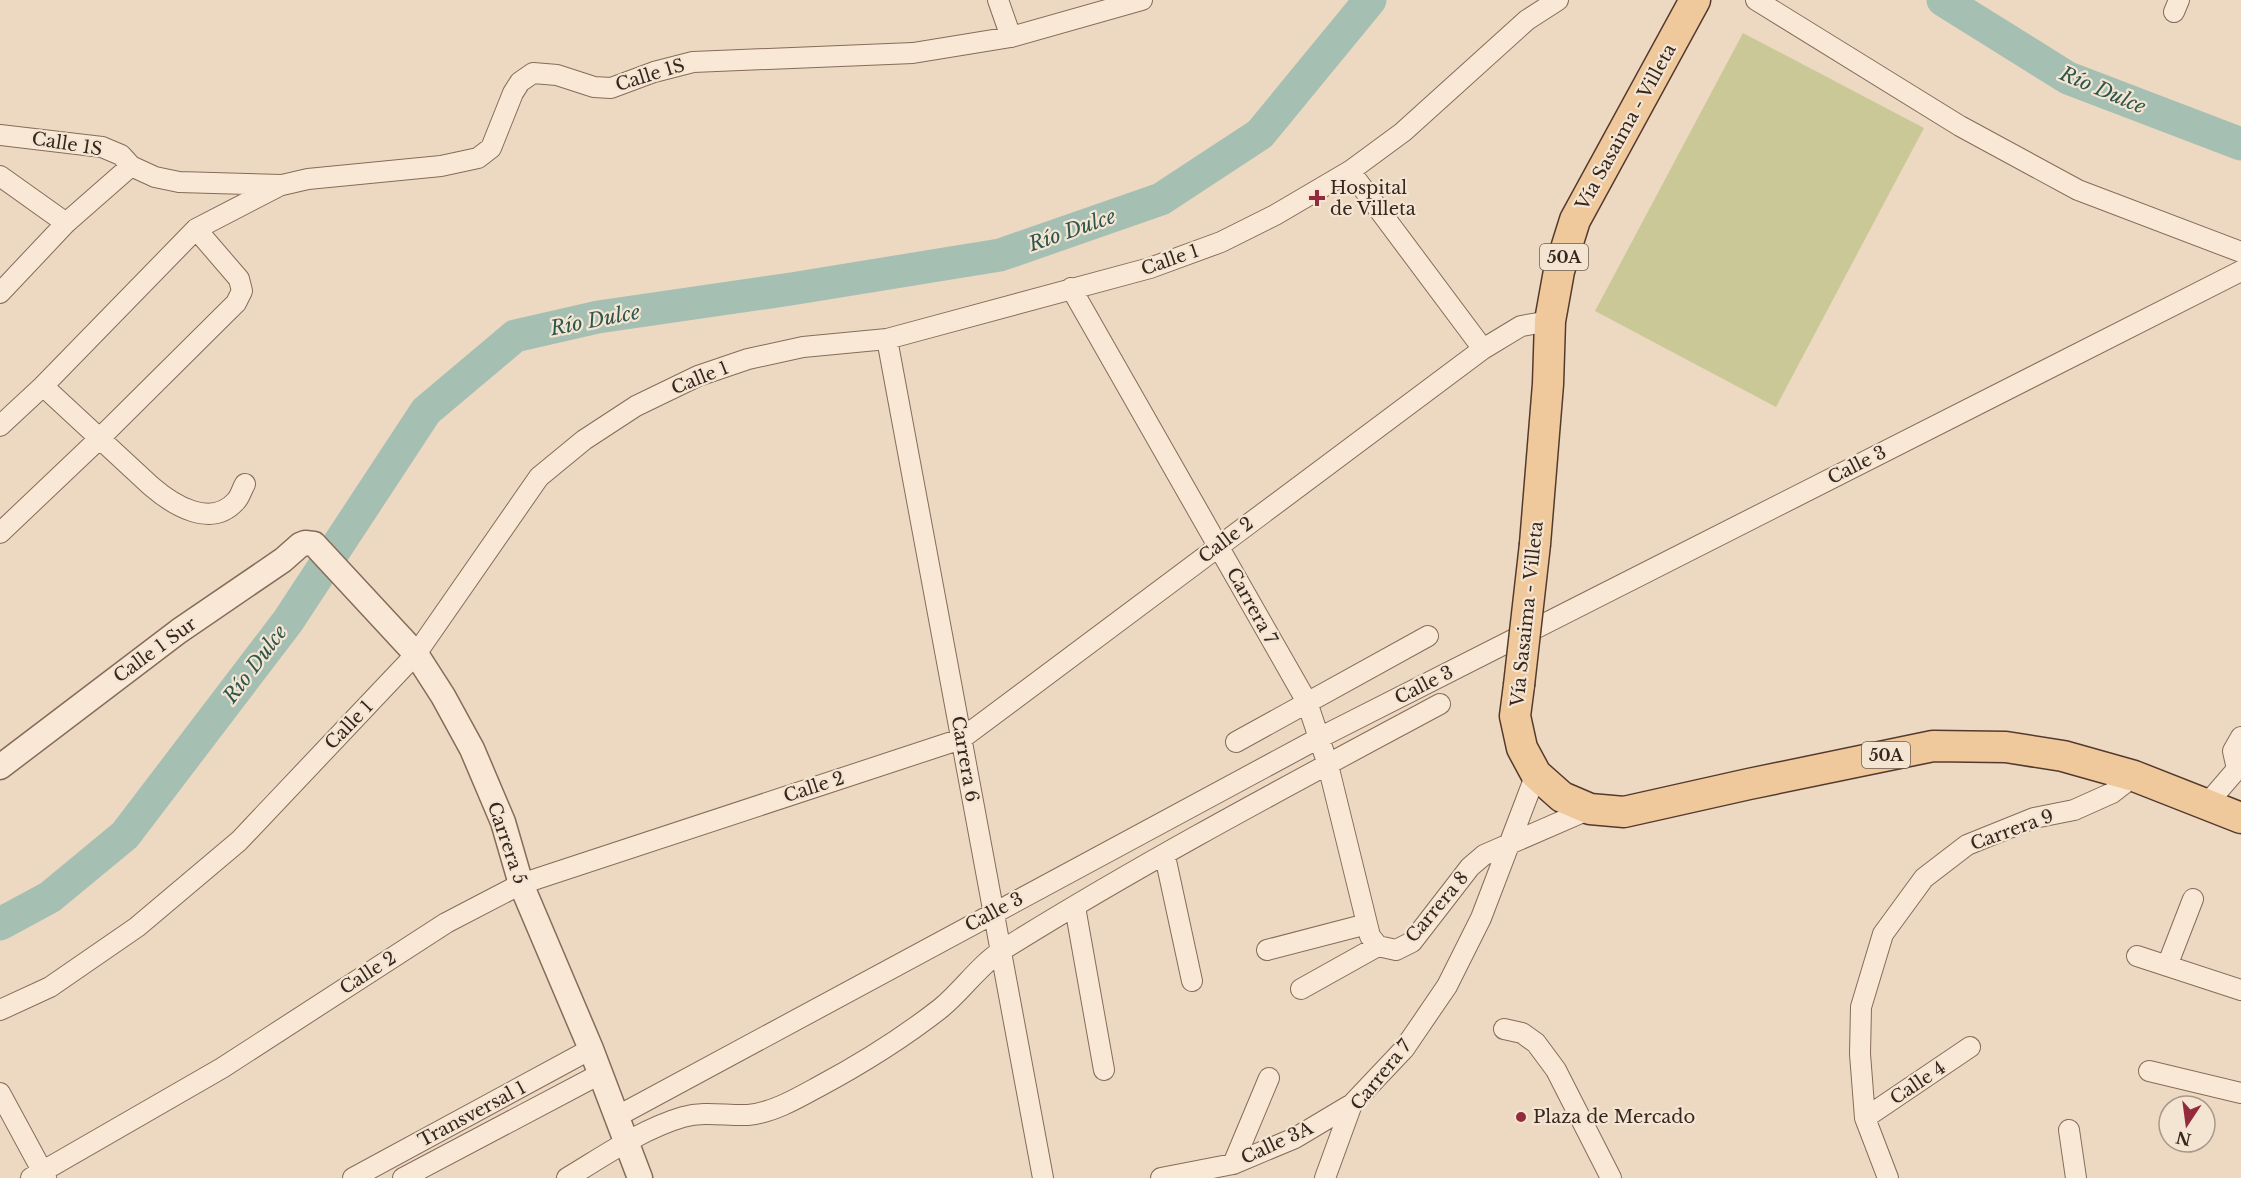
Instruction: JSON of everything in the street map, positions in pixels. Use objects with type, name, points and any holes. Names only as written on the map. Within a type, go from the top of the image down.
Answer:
[{"type":"main road","name":"Vía Sasaima - Villeta","points":[[1695,0],[1575,220],[1559,271],[1550,321],[1548,384],[1535,544],[1515,716],[1521,748],[1536,774],[1562,797],[1590,809],[1624,812],[1807,771],[1933,747],[2006,747],[2063,756],[2134,776],[2241,818]]},
{"type":"street","points":[[998,0],[1011,37]]},
{"type":"street","name":"Calle 1S","points":[[0,135],[102,147],[121,155],[131,165],[155,177],[179,182],[282,184],[308,179],[441,166],[478,158],[491,148],[513,93],[520,82],[533,73],[557,75],[594,87],[611,88],[654,72],[693,62],[913,53],[1011,37],[1142,0]]},
{"type":"street","name":"Calle 1","points":[[0,1010],[50,987],[137,927],[230,848],[416,654],[539,477],[584,440],[636,406],[698,376],[748,359],[803,346],[887,339],[1150,268],[1221,242],[1275,215],[1350,171],[1403,132],[1527,20],[1558,0]]},
{"type":"street","points":[[1756,0],[1960,126],[2078,190],[2241,252]]},
{"type":"street","points":[[0,293],[66,223],[131,165]]},
{"type":"street","points":[[1350,171],[1483,349]]},
{"type":"street","points":[[0,176],[66,223]]},
{"type":"street","points":[[0,426],[43,386],[196,229],[282,184]]},
{"type":"street","points":[[0,533],[236,303],[242,291],[239,279],[196,229]]},
{"type":"street","name":"Calle 3","points":[[616,1117],[1319,738],[2241,271]]},
{"type":"street","name":"Carrera 7","points":[[1071,288],[1306,702],[1328,765],[1370,936],[1378,946]]},
{"type":"street","name":"Calle 2","points":[[40,1176],[222,1068],[446,923],[521,884],[961,739],[1483,349],[1521,326],[1550,321]]},
{"type":"street","name":"Carrera 6","points":[[887,339],[1043,1178]]},
{"type":"street","points":[[43,386],[167,499],[194,513],[218,513],[237,501],[245,484]]},
{"type":"street","name":"Carrera 5","points":[[314,544],[416,654],[443,696],[472,749],[503,822],[521,884],[591,1049],[640,1178]]},
{"type":"street","name":"Calle 1 Sur","points":[[0,767],[179,632],[283,560],[300,545],[314,544]]},
{"type":"street","points":[[1236,742],[1428,636]]},
{"type":"street","name":"Calle 3","points":[[567,1178],[626,1143],[685,1116],[726,1113],[748,1115],[770,1109],[818,1087],[893,1042],[943,1007],[1000,951],[1164,856],[1440,704]]},
{"type":"street","points":[[2206,805],[2240,769],[2233,751],[2241,737]]},
{"type":"street","name":"Carrera 7","points":[[1325,1178],[1352,1104],[1404,1049],[1447,986],[1482,918],[1507,846],[1536,774]]},
{"type":"street","name":"Carrera 9","points":[[1888,1178],[1865,1118],[1860,1054],[1861,1007],[1883,934],[1924,878],[1967,845],[2034,818],[2074,810],[2112,793],[2134,776]]},
{"type":"street","points":[[1507,846],[1590,809]]},
{"type":"street","name":"Carrera 8","points":[[1301,989],[1378,946],[1396,950],[1412,942],[1470,867],[1484,855],[1507,846]]},
{"type":"street","points":[[1164,856],[1192,981]]},
{"type":"street","points":[[2167,966],[2193,899]]},
{"type":"street","points":[[1075,907],[1104,1070]]},
{"type":"street","points":[[1267,950],[1367,924]]},
{"type":"street","points":[[2137,956],[2241,990]]},
{"type":"street","points":[[1504,1029],[1522,1033],[1536,1043],[1556,1070],[1611,1178]]},
{"type":"street","name":"Calle 4","points":[[1865,1118],[1970,1047]]},
{"type":"street","name":"Transversal 1","points":[[353,1178],[591,1049]]},
{"type":"street","points":[[2149,1071],[2241,1093]]},
{"type":"street","name":"Transversal 1","points":[[403,1178],[600,1074]]},
{"type":"street","points":[[1233,1164],[1269,1078]]},
{"type":"street","points":[[0,1094],[40,1176]]},
{"type":"street","name":"Calle 3A","points":[[1161,1178],[1233,1164],[1295,1138],[1352,1104]]},
{"type":"street","points":[[2069,1130],[2076,1178]]},
{"type":"shaded area","points":[[1743,33],[1924,128],[1776,407],[1595,311]]},
{"type":"waterway","name":"Río Dulce","points":[[0,924],[50,897],[125,835],[288,621],[426,411],[515,336],[598,317],[1000,255],[1161,199],[1260,134],[1370,0]]},
{"type":"waterway","name":"Río Dulce","points":[[1943,0],[2068,78],[2241,144]]},
{"type":"place","name":"Hospital de Villeta","points":[[1317,198]]},
{"type":"place","name":"Plaza de Mercado","points":[[1521,1117]]}]
